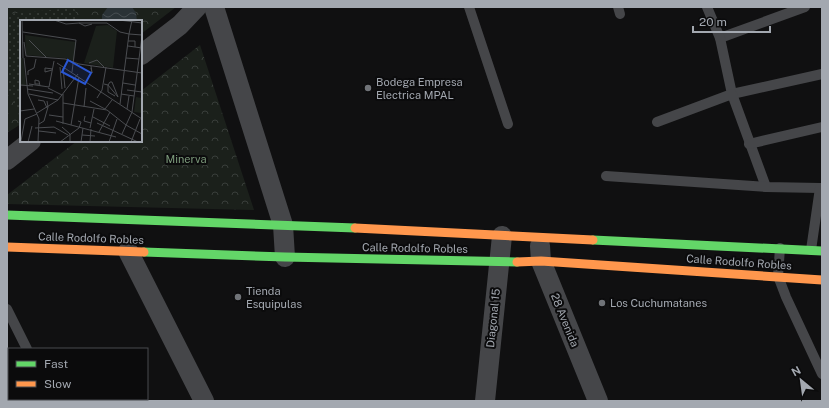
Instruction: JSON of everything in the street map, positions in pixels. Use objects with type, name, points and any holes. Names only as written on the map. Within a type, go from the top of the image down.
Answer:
[{"type":"main road","name":"Calle Rodolfo Robles","points":[[7,214],[283,225],[822,251]]},
{"type":"main road","name":"Calle Rodolfo Robles","points":[[7,247],[285,257],[499,262],[541,261],[822,280]]},
{"type":"street","points":[[142,54],[180,25],[197,7]]},
{"type":"street","points":[[214,7],[283,225],[285,257]]},
{"type":"street","points":[[7,160],[30,142]]},
{"type":"street","name":"Diagonal 15","points":[[485,401],[502,236]]},
{"type":"street","name":"28 Avenida","points":[[539,237],[541,261],[598,401]]},
{"type":"street","points":[[128,251],[204,401]]},
{"type":"lane","points":[[469,7],[508,124]]},
{"type":"lane","points":[[707,7],[720,38],[732,94],[749,144],[766,187]]},
{"type":"lane","points":[[720,38],[805,7]]},
{"type":"lane","points":[[657,122],[732,94],[822,74]]},
{"type":"lane","points":[[749,144],[822,127]]},
{"type":"lane","points":[[606,176],[766,187],[821,188],[811,250]]},
{"type":"lane","points":[[780,248],[778,276],[786,297],[822,374]]},
{"type":"lane","points":[[7,309],[26,348]]},
{"type":"green space","points":[[7,7],[176,7],[142,33],[142,20],[20,20],[20,125],[7,133]]},
{"type":"green space","points":[[74,8],[79,20],[20,20],[19,115],[7,86],[7,14]]},
{"type":"green space","name":"Minerva","points":[[200,45],[254,210],[7,204],[7,195],[76,142],[142,142],[142,90]]},
{"type":"water","points":[[108,7],[132,7],[136,13],[137,20],[102,20],[102,15]]},
{"type":"traffic: fast","points":[[7,215],[355,228]]},
{"type":"traffic: fast","points":[[593,240],[822,251]]},
{"type":"traffic: fast","points":[[144,252],[285,257],[517,262]]},
{"type":"traffic: slow","points":[[355,228],[593,240]]},
{"type":"traffic: slow","points":[[7,247],[144,252]]},
{"type":"traffic: slow","points":[[517,262],[541,261],[822,280]]},
{"type":"place","name":"Bodega Empresa Electrica MPAL","points":[[368,88]]},
{"type":"place","name":"Tienda Esquipulas","points":[[238,297]]},
{"type":"place","name":"Los Cuchumatanes","points":[[602,303]]}]
